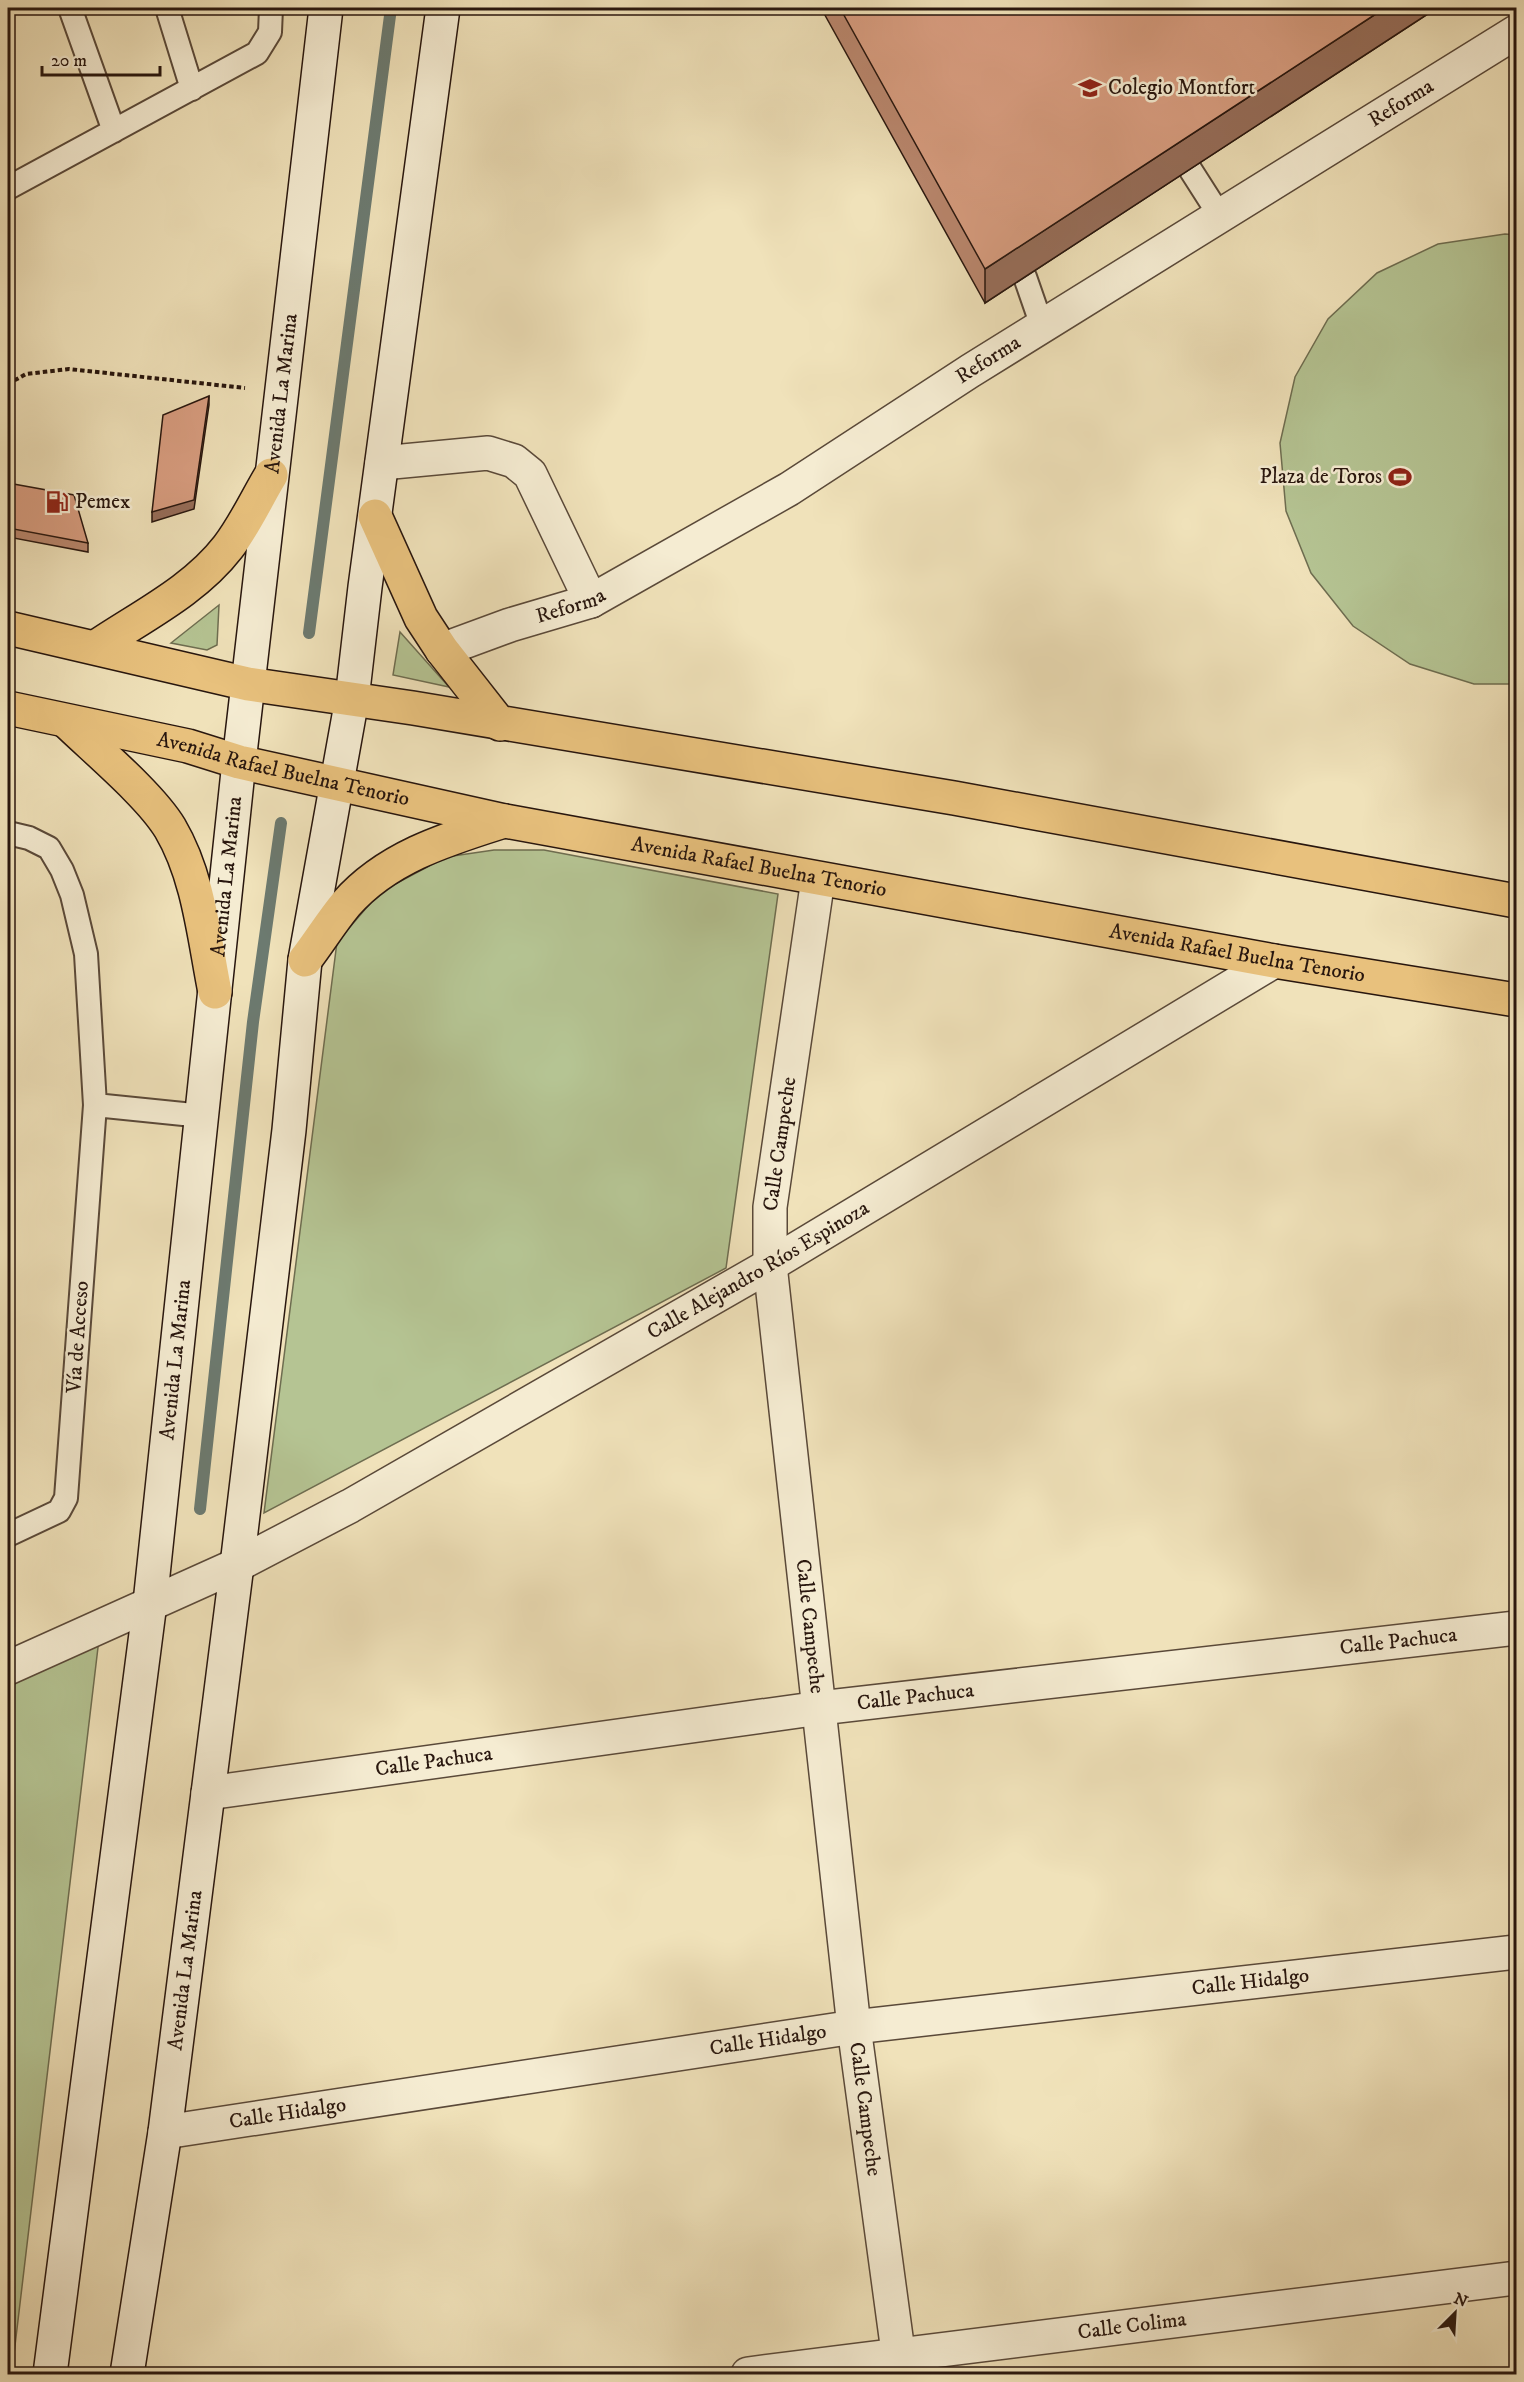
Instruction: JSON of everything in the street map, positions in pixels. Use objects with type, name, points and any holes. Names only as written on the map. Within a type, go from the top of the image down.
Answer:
[{"type":"main road","points":[[96,647],[174,598],[203,574],[229,546],[271,475]]},
{"type":"main road","points":[[375,516],[421,618],[442,650],[500,724]]},
{"type":"main road","points":[[8,628],[248,684],[954,798],[1516,902]]},
{"type":"main road","name":"Avenida Rafael Buelna Tenorio","points":[[8,708],[188,746],[239,762],[505,821],[1274,961],[1516,1000]]},
{"type":"main road","points":[[67,722],[149,803],[169,827],[193,880],[215,992]]},
{"type":"main road","points":[[305,960],[346,904],[368,883],[409,856],[437,842],[505,821]]},
{"type":"street","name":"Avenida La Marina","points":[[50,2374],[150,1603],[239,762],[326,8]]},
{"type":"street","name":"Avenida La Marina","points":[[128,2374],[165,2132],[237,1566],[289,1130],[305,960],[352,699],[443,8]]},
{"type":"street","name":"Reforma","points":[[442,650],[510,625],[591,601],[789,489],[1042,326],[1516,32]]},
{"type":"street","points":[[382,463],[488,453],[514,461],[530,474],[591,601]]},
{"type":"street","name":"Calle Campeche","points":[[818,879],[770,1207],[770,1264],[854,2027],[900,2364]]},
{"type":"street","name":"Calle Alejandro Ríos Espinoza","points":[[237,1566],[350,1506],[770,1264],[1274,961]]},
{"type":"street","points":[[8,1668],[237,1566]]},
{"type":"street","name":"Calle Pachuca","points":[[208,1793],[820,1708],[1516,1628]]},
{"type":"street","name":"Calle Hidalgo","points":[[165,2132],[854,2027],[1516,1952]]},
{"type":"street","name":"Calle Colima","points":[[748,2374],[900,2364],[1516,2278]]},
{"type":"lane","points":[[70,8],[114,131]]},
{"type":"lane","points":[[167,8],[192,89]]},
{"type":"lane","points":[[8,188],[257,54],[270,32],[271,8]]},
{"type":"lane","points":[[1190,169],[1220,216]]},
{"type":"lane","points":[[1025,277],[1042,326]]},
{"type":"lane","name":"Vía de Acceso","points":[[8,833],[29,838],[49,848],[62,870],[72,895],[86,954],[95,1105],[66,1498],[59,1511],[8,1535]]},
{"type":"lane","points":[[95,1105],[203,1116]]},
{"type":"path","points":[[8,384],[26,374],[69,369],[281,392]]},
{"type":"green space","name":"Plaza de Toros","points":[[1505,234],[1516,235],[1516,684],[1474,684],[1410,664],[1353,626],[1311,573],[1286,511],[1280,443],[1295,377],[1328,319],[1377,273],[1438,244]]},
{"type":"green space","points":[[219,605],[217,645],[207,650],[171,643]]},
{"type":"green space","points":[[400,632],[449,687],[393,675]]},
{"type":"green space","points":[[494,850],[544,850],[778,894],[726,1268],[264,1513],[337,942],[380,892],[446,857]]},
{"type":"green space","points":[[99,1639],[14,2354],[8,2348],[8,1687]]},
{"type":"building","name":"Colegio Montfort","points":[[840,8],[1385,8],[985,269]]},
{"type":"building","points":[[209,396],[194,500],[152,512],[163,415]]},
{"type":"building","points":[[8,483],[74,495],[88,543],[8,528]]},
{"type":"waterway","points":[[309,633],[391,8]]},
{"type":"waterway","points":[[200,1509],[253,1022],[281,823]]},
{"type":"place","name":"Colegio Montfort","points":[[1090,88]]},
{"type":"place","name":"Plaza de Toros","points":[[1400,477]]},
{"type":"place","name":"Pemex","points":[[57,502]]}]
